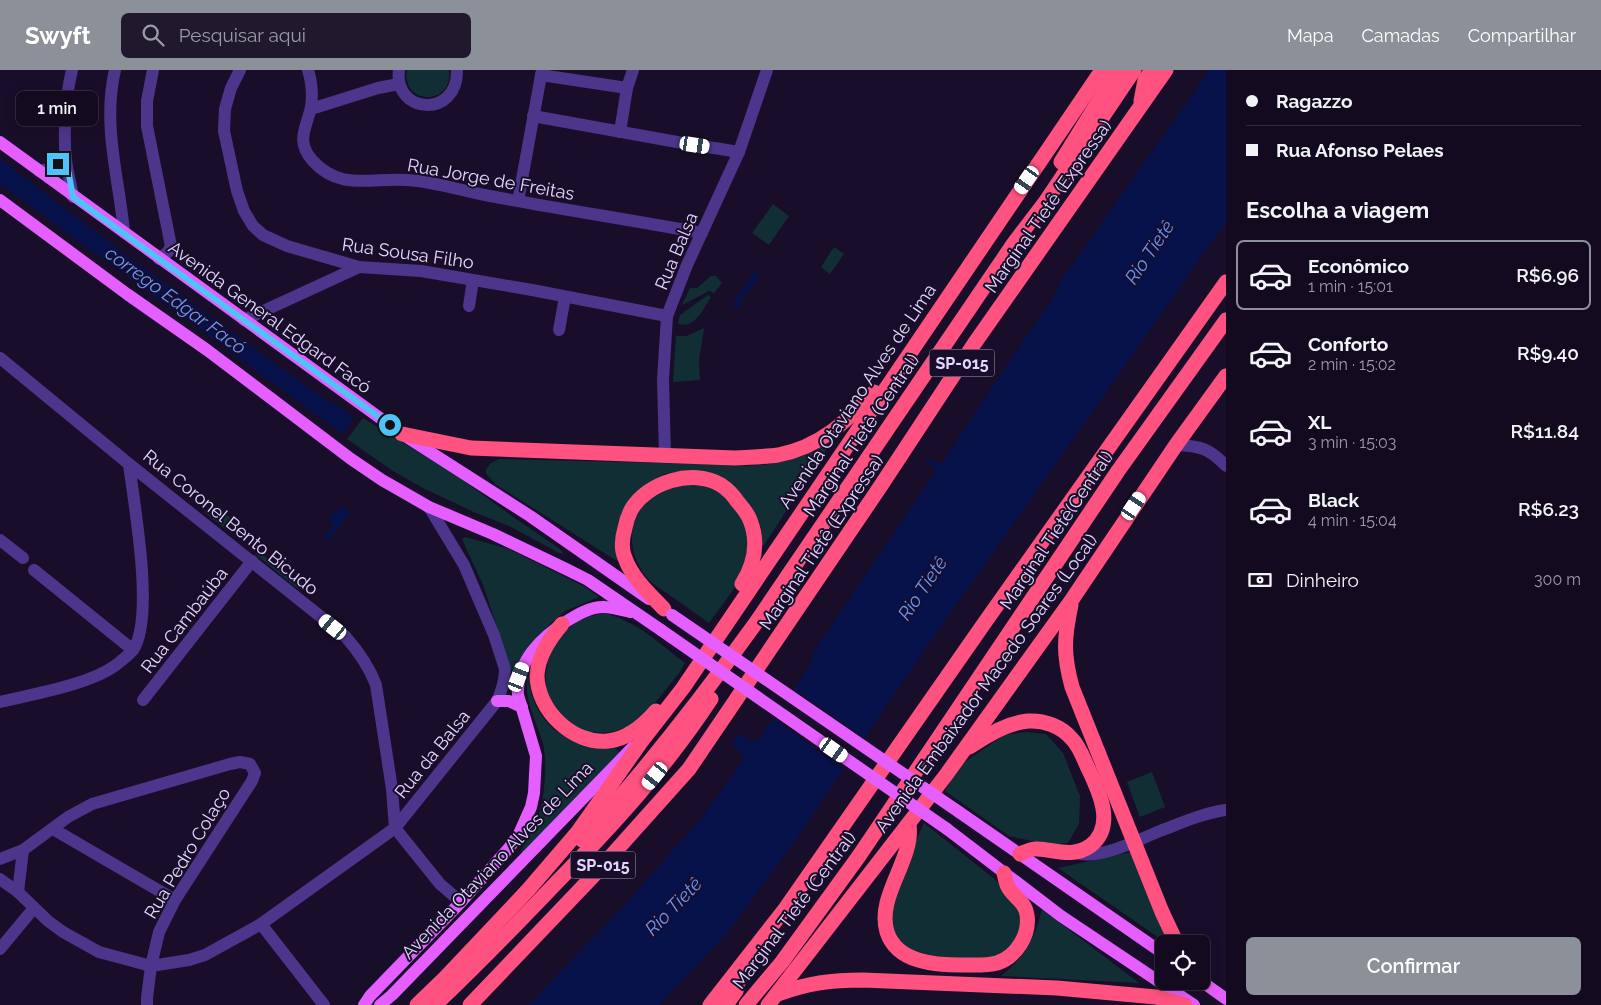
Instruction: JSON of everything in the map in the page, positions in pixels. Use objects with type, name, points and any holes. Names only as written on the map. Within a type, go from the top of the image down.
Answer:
[{"type":"highway","name":"Avenida Otaviano Alves de Lima","points":[[417,1005],[528,890],[577,833],[683,688],[738,604],[1102,70]]},
{"type":"highway","points":[[1014,243],[1039,197],[1118,70]]},
{"type":"highway","name":"Marginal Tietê (Central)","points":[[755,624],[1134,70]]},
{"type":"highway","points":[[1140,106],[1146,80],[1152,70]]},
{"type":"highway","name":"Marginal Tietê (Expressa)","points":[[470,1005],[589,881],[689,769],[880,487],[974,344],[1166,70]]},
{"type":"highway","points":[[710,1005],[807,879],[983,624],[1226,282]]},
{"type":"highway","name":"Marginal Tietê(Central)","points":[[889,812],[1118,471],[1226,320]]},
{"type":"highway","points":[[402,434],[471,448],[735,458],[778,455],[808,445],[832,432],[851,417],[886,379],[896,374]]},
{"type":"highway","name":"Avenida Embaixador Macedo Soares (Local)","points":[[773,999],[963,751],[1073,598],[1176,445],[1226,376]]},
{"type":"highway","points":[[668,612],[643,587],[625,559],[622,547],[624,532],[631,510],[645,494],[656,486],[689,477],[712,481],[722,486],[748,513],[755,532],[756,541],[751,570],[738,591],[738,604]]},
{"type":"highway","points":[[1073,598],[1065,635],[1064,650],[1067,670],[1079,706],[1173,935]]},
{"type":"highway","points":[[562,624],[553,635],[539,662],[537,676],[542,696],[551,716],[577,736],[591,740],[608,741],[624,737],[650,718],[672,693],[683,688]]},
{"type":"highway","points":[[435,1005],[511,931],[629,806],[679,746],[743,650],[755,624]]},
{"type":"highway","points":[[528,890],[550,876],[605,815],[710,686],[755,624]]},
{"type":"highway","points":[[963,751],[994,732],[1019,722],[1040,722],[1057,726],[1073,739],[1077,746],[1095,782],[1104,816],[1103,828],[1099,836],[1092,845],[1076,852],[1048,851],[1036,848],[1020,854]]},
{"type":"highway","name":"Marginal Tietê (Central)","points":[[746,1005],[782,962],[889,812]]},
{"type":"highway","points":[[908,825],[909,838],[888,900],[886,923],[893,943],[912,957],[926,963],[942,965],[984,965],[998,963],[1015,951],[1024,940],[1027,914],[1021,901],[1009,888],[1004,873]]},
{"type":"highway","points":[[726,1005],[736,991],[741,967]]},
{"type":"highway","points":[[773,999],[802,985],[845,980],[1057,988],[1156,997],[1185,1005]]},
{"type":"main road","name":"Avenida General Edgard Facó","points":[[0,142],[73,197],[402,434],[530,516],[1155,948]]},
{"type":"main road","points":[[0,200],[382,480],[429,507],[494,534],[588,580],[947,829],[1061,916],[1194,1005]]},
{"type":"main road","name":"Avenida Otaviano Alves de Lima","points":[[367,1000],[461,902],[510,848],[519,834],[530,807],[536,778],[536,756],[518,686],[524,663],[535,647],[547,634],[590,609],[603,607],[638,613]]},
{"type":"main road","points":[[496,701],[509,701],[522,707]]},
{"type":"main road","name":"Avenida Otaviano Alves de Lima","points":[[380,1005],[392,995],[629,749],[642,742]]},
{"type":"main road","points":[[450,914],[452,920],[461,924]]},
{"type":"main road","points":[[1210,987],[1226,999]]},
{"type":"street","points":[[72,70],[69,81],[66,158],[73,197]]},
{"type":"street","points":[[116,70],[109,119],[124,232]]},
{"type":"street","points":[[153,70],[147,101],[147,126],[171,246],[168,252],[159,259]]},
{"type":"street","name":"Rua Sousa Filho","points":[[240,70],[230,88],[225,109],[224,131],[237,191],[244,211],[253,226],[263,235],[288,246],[358,268],[421,271],[667,316]]},
{"type":"street","name":"Rua Jorge de Freitas","points":[[308,70],[313,90],[303,134],[304,143],[312,160],[330,175],[358,182],[420,181],[518,201],[702,233]]},
{"type":"street","points":[[399,70],[399,84],[404,93],[411,100],[420,104],[430,105],[440,103],[448,97],[458,80],[457,70]]},
{"type":"street","points":[[620,132],[627,88],[633,70]]},
{"type":"street","name":"Rua Balsa","points":[[664,455],[663,380],[667,316],[739,152],[766,70]]},
{"type":"street","points":[[518,201],[541,72],[627,88]]},
{"type":"street","points":[[310,109],[378,88],[399,84]]},
{"type":"street","points":[[533,116],[739,152]]},
{"type":"street","points":[[39,171],[48,169],[66,158]]},
{"type":"street","points":[[244,320],[358,268]]},
{"type":"street","points":[[469,306],[473,280]]},
{"type":"street","points":[[560,330],[565,297]]},
{"type":"street","name":"Rua Coronel Bento Bicudo","points":[[0,358],[129,464],[345,636],[370,670],[376,686],[386,739],[395,828]]},
{"type":"street","points":[[1176,445],[1196,446],[1205,449],[1213,453],[1226,466]]},
{"type":"street","points":[[0,702],[52,690],[95,677],[116,666],[133,650],[138,639],[143,603],[141,558],[129,464]]},
{"type":"street","name":"Rua da Balsa","points":[[151,966],[189,960],[205,955],[261,924],[395,828],[496,701],[503,688],[505,669],[494,635],[464,566],[429,507]]},
{"type":"street","points":[[0,540],[23,558]]},
{"type":"street","name":"Rua Cambaúba","points":[[143,700],[252,561]]},
{"type":"street","points":[[34,570],[133,650]]},
{"type":"street","name":"Rua Pedro Colaço","points":[[53,829],[68,817],[92,804],[230,764],[240,762],[250,764],[255,773],[252,781],[175,900],[159,932],[151,966],[146,998],[147,1005]]},
{"type":"street","points":[[1076,852],[1085,855],[1114,849],[1207,814],[1226,810]]},
{"type":"street","points":[[395,828],[440,884],[461,902]]},
{"type":"street","points":[[0,859],[23,850],[53,829],[175,900]]},
{"type":"street","points":[[18,892],[23,850]]},
{"type":"street","points":[[0,879],[18,892],[62,932],[99,952],[151,966]]},
{"type":"street","points":[[0,949],[34,908]]},
{"type":"street","points":[[261,924],[324,1005]]},
{"type":"street","points":[[357,1005],[367,1000]]},
{"type":"green space","points":[[407,70],[449,70],[448,82],[444,90],[436,95],[428,97],[419,95],[412,90],[407,82]]},
{"type":"green space","points":[[773,204],[789,216],[769,245],[752,233]]},
{"type":"green space","points":[[834,247],[844,254],[830,274],[821,267]]},
{"type":"green space","points":[[711,276],[716,276],[722,283],[714,293],[709,291],[682,305],[690,288],[697,288]]},
{"type":"green space","points":[[708,295],[711,297],[694,321],[684,325],[678,324],[680,315]]},
{"type":"green space","points":[[704,328],[699,360],[700,380],[673,382],[676,336],[687,336]]},
{"type":"green space","points":[[363,418],[460,478],[560,549],[564,554],[509,526],[423,488],[393,471],[347,439]]},
{"type":"green space","points":[[829,444],[829,446],[764,545],[762,545],[760,524],[752,509],[685,471],[664,474],[648,483],[617,561],[495,484],[486,473],[486,469],[491,463],[499,459],[764,465],[802,455]]},
{"type":"green space","points":[[698,484],[718,489],[734,505],[746,523],[749,560],[741,579],[709,623],[649,580],[635,557],[632,545],[635,521],[640,510],[648,500],[669,488]]},
{"type":"green space","points":[[212,503],[231,518],[224,528],[204,512]]},
{"type":"green space","points":[[465,537],[509,549],[585,587],[599,597],[565,611],[550,624],[526,652],[514,672],[512,671],[483,585],[462,539]]},
{"type":"green space","points":[[258,551],[301,585],[298,589],[255,554]]},
{"type":"green space","points":[[604,613],[637,627],[685,663],[660,697],[638,720],[617,731],[600,733],[576,727],[557,711],[551,704],[546,680],[550,656],[555,644],[563,634],[582,619]]},
{"type":"green space","points":[[527,677],[529,677],[532,696],[536,705],[554,729],[571,739],[603,744],[620,752],[522,853],[521,851],[540,809],[544,789],[545,767],[544,748],[527,693]]},
{"type":"green space","points":[[1026,732],[1046,734],[1063,753],[1080,796],[1079,824],[1068,843],[1050,845],[1009,836],[945,791],[959,766],[1004,735]]},
{"type":"green space","points":[[1152,772],[1165,807],[1140,817],[1127,782]]},
{"type":"green space","points":[[924,823],[1009,892],[1016,905],[1020,920],[1020,934],[1011,948],[998,958],[922,960],[894,938],[888,917],[892,893]]},
{"type":"green space","points":[[1131,852],[1164,935],[1155,935],[1058,868]]},
{"type":"green space","points":[[1042,909],[1139,983],[1001,976],[1010,969],[1028,947],[1036,930]]},
{"type":"water","name":"Rio Tietê","points":[[1210,70],[1226,70],[1226,224],[1204,251],[928,645],[785,855],[728,932],[659,1005],[528,1005],[617,914],[704,815],[743,760],[743,756],[732,743],[738,734],[753,742],[759,739],[812,662],[812,654],[934,474],[936,469],[925,461],[927,459],[942,463],[1056,294],[1062,279]]},
{"type":"water","name":"corrego Edgar Facó","points":[[0,159],[125,254],[310,389],[354,417],[343,434],[0,184]]},
{"type":"water","points":[[755,271],[760,275],[740,302],[742,304],[738,309],[732,305]]},
{"type":"water","points":[[339,504],[351,512],[328,541],[324,537],[332,527],[329,517],[341,508]]},
{"type":"pier","points":[[791,687],[867,740],[846,770],[771,717]]},
{"type":"route","points":[[58,164],[66,158],[73,197],[390,425]]}]
